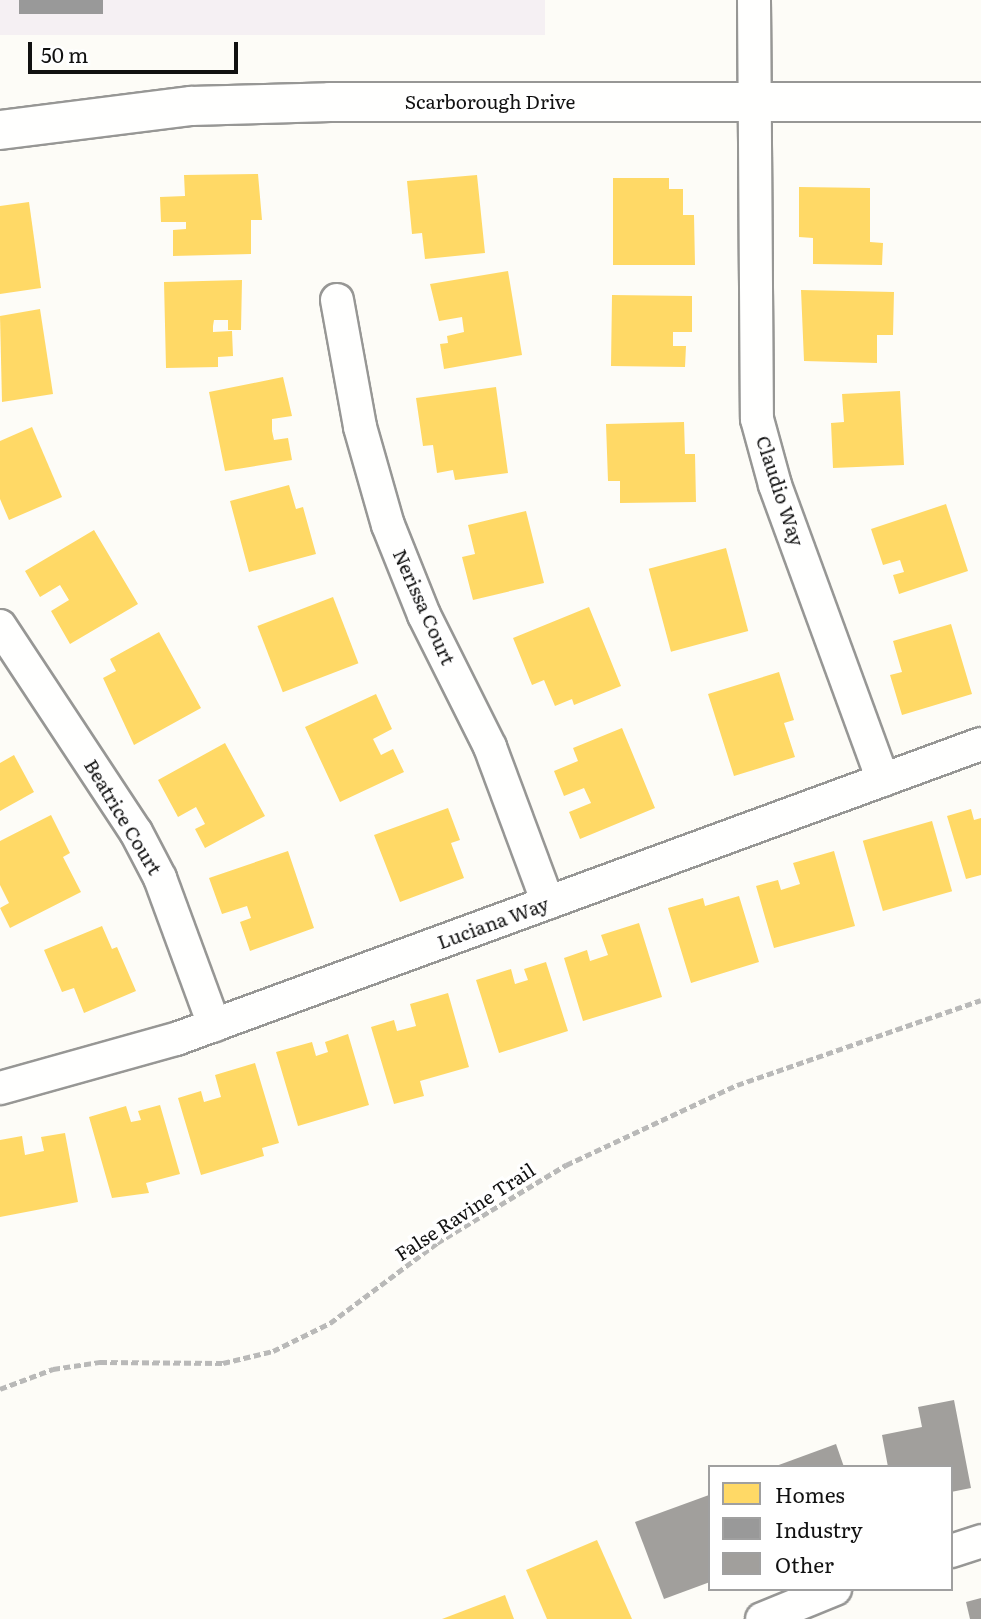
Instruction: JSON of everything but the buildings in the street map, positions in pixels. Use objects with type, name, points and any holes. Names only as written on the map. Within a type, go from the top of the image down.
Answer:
[{"type":"street","name":"Claudio Way","points":[[754,0],[757,419],[775,485],[883,780]]},
{"type":"street","name":"Scarborough Drive","points":[[0,130],[191,106],[981,102]]},
{"type":"street","name":"Nerissa Court","points":[[337,300],[360,427],[388,525],[424,615],[490,747],[548,903]]},
{"type":"street","name":"Beatrice Court","points":[[0,626],[136,832],[160,878],[215,1025]]},
{"type":"street","name":"Luciana Way","points":[[0,1088],[118,1058],[215,1025],[981,744]]},
{"type":"street","points":[[953,1550],[981,1541]]},
{"type":"street","points":[[762,1619],[830,1591]]},
{"type":"path","name":"False Ravine Trail","points":[[0,1389],[53,1369],[100,1362],[223,1363],[273,1351],[330,1323],[437,1243],[566,1165],[737,1084],[981,1000]]},
{"type":"shaded area","points":[[0,0],[545,0],[545,35],[0,35]]}]
